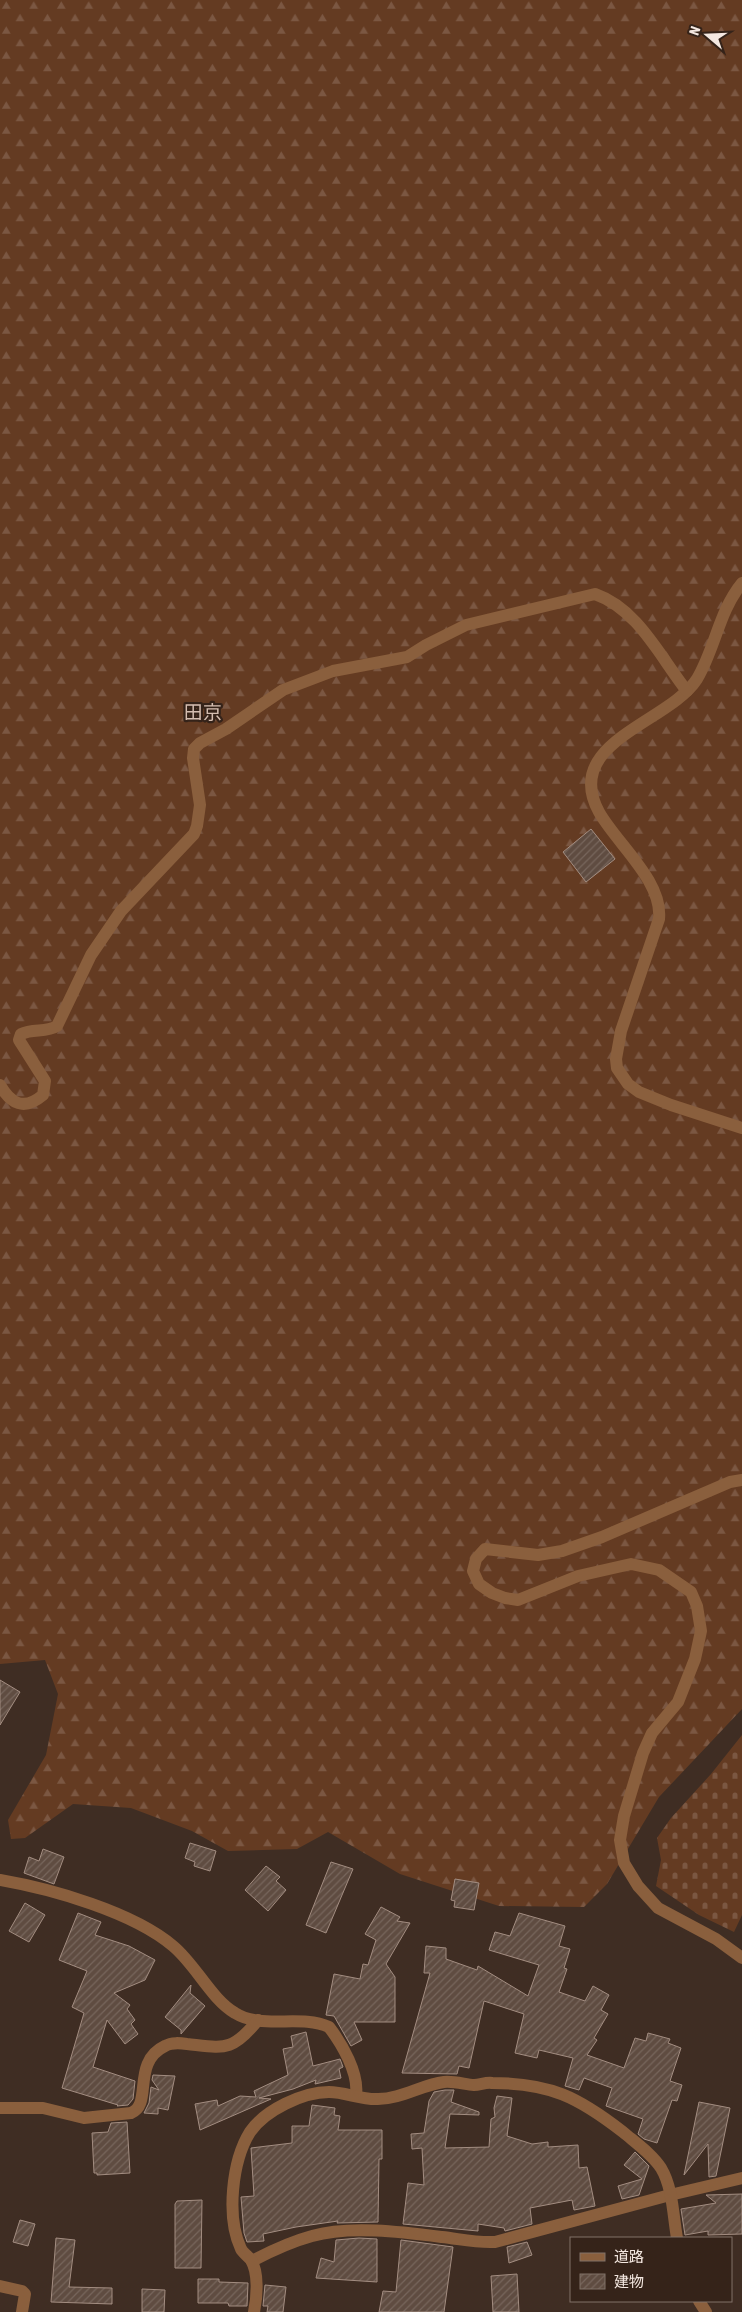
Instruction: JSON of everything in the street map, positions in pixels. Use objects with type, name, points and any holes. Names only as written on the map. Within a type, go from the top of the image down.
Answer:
[{"type":"street","points":[[742,583],[727,608],[697,679],[687,691],[616,742],[598,758],[594,768],[593,796],[599,812],[652,886],[660,910],[621,1032],[616,1060],[621,1076],[639,1092],[671,1106],[742,1128]]},
{"type":"street","points":[[0,1085],[10,1100],[16,1102],[27,1104],[43,1095],[44,1080],[19,1040],[21,1034],[28,1031],[50,1030],[57,1026],[91,955],[120,911],[194,834],[200,805],[193,758],[194,749],[200,743],[226,729],[283,690],[333,671],[407,657],[466,625],[595,594],[610,600],[628,614],[687,691]]},
{"type":"street","points":[[742,1480],[730,1482],[602,1537],[562,1551],[538,1556],[485,1550],[476,1559],[473,1571],[479,1584],[492,1594],[518,1600],[578,1576],[631,1564],[659,1570],[691,1592],[697,1606],[701,1631],[695,1660],[678,1702],[652,1733],[643,1753],[624,1816],[620,1840],[624,1863],[638,1886],[658,1908],[716,1939],[742,1958]]},
{"type":"street","points":[[0,1880],[77,1900],[135,1921],[172,1945],[182,1954],[223,2004],[236,2014],[258,2020],[294,2021],[329,2027],[348,2060],[356,2082],[356,2095]]},
{"type":"street","points":[[0,2108],[43,2108],[84,2118],[137,2111],[141,2106],[144,2072],[147,2061],[155,2052],[175,2043],[222,2048],[234,2043],[249,2031],[258,2020]]},
{"type":"street","points":[[254,2312],[256,2278],[252,2261],[241,2250],[234,2227],[234,2176],[244,2142],[252,2129],[266,2116],[304,2096],[328,2092],[377,2099],[446,2082],[476,2085],[490,2082],[538,2086],[559,2091],[591,2108],[642,2147],[661,2168],[668,2184],[677,2237]]},
{"type":"street","points":[[252,2261],[284,2245],[313,2235],[338,2231],[393,2232],[443,2237],[474,2243],[495,2242],[670,2194],[742,2178]]},
{"type":"street","points":[[0,2286],[22,2290],[24,2294],[22,2312]]},
{"type":"green space","points":[[0,0],[742,0],[742,1709],[659,1797],[607,1884],[584,1907],[499,1906],[400,1874],[328,1832],[297,1849],[228,1851],[192,1831],[131,1808],[73,1804],[25,1838],[11,1839],[8,1820],[46,1755],[58,1694],[45,1660],[0,1664]]},
{"type":"green space","points":[[742,1735],[742,1915],[734,1932],[699,1915],[656,1886],[661,1860],[657,1838],[671,1818],[711,1774]]},
{"type":"building","points":[[591,829],[615,859],[586,882],[563,852]]},
{"type":"building","points":[[0,1680],[20,1692],[0,1725]]},
{"type":"building","points":[[190,1843],[216,1851],[210,1871],[194,1866],[195,1862],[185,1858]]},
{"type":"building","points":[[43,1849],[64,1857],[54,1884],[24,1873],[29,1857],[39,1861]]},
{"type":"building","points":[[331,1862],[353,1869],[326,1933],[306,1925]]},
{"type":"building","points":[[266,1866],[280,1877],[276,1881],[286,1890],[268,1911],[245,1890]]},
{"type":"building","points":[[455,1879],[479,1883],[474,1910],[454,1907],[455,1901],[451,1900]]},
{"type":"building","points":[[25,1903],[45,1915],[29,1942],[9,1931]]},
{"type":"building","points":[[381,1907],[400,1917],[397,1921],[410,1923],[386,1964],[395,1977],[395,2022],[354,2022],[362,2040],[351,2046],[334,2016],[326,2015],[334,1974],[360,1979],[363,1964],[368,1965],[376,1940],[365,1934]]},
{"type":"building","points":[[78,1913],[101,1922],[95,1935],[129,1946],[155,1960],[145,1980],[114,1993],[130,2005],[127,2009],[135,2020],[131,2024],[138,2034],[125,2044],[107,2020],[93,2067],[135,2081],[133,2099],[128,2105],[117,2106],[62,2088],[84,2013],[72,2007],[87,1971],[59,1960]]},
{"type":"building","points":[[519,1913],[565,1926],[559,1946],[570,1949],[564,1968],[567,1969],[559,1992],[585,2001],[593,1986],[609,1995],[601,2010],[608,2014],[594,2038],[597,2040],[587,2055],[624,2068],[635,2038],[646,2041],[648,2033],[670,2039],[668,2043],[681,2048],[670,2081],[682,2085],[677,2101],[672,2100],[657,2143],[644,2139],[638,2134],[643,2119],[606,2106],[612,2088],[584,2078],[579,2090],[565,2086],[573,2058],[539,2050],[537,2058],[515,2053],[524,2014],[484,2001],[469,2068],[459,2066],[457,2074],[402,2073],[430,1973],[424,1973],[426,1946],[446,1948],[446,1959],[477,1970],[478,1966],[528,1996],[539,1965],[489,1950],[495,1932],[510,1936]]},
{"type":"building","points":[[191,1985],[190,1993],[205,2006],[181,2034],[181,2030],[165,2017]]},
{"type":"building","points":[[306,2032],[313,2066],[340,2059],[343,2067],[339,2069],[341,2078],[315,2084],[316,2080],[293,2089],[259,2098],[271,2099],[200,2130],[195,2104],[217,2100],[218,2106],[240,2096],[256,2097],[254,2091],[288,2075],[283,2049],[293,2047],[291,2036]]},
{"type":"building","points":[[153,2075],[175,2076],[168,2110],[158,2108],[158,2114],[144,2113],[149,2103],[151,2087],[159,2090],[152,2080]]},
{"type":"building","points":[[454,2090],[451,2102],[479,2112],[479,2115],[450,2114],[445,2148],[489,2147],[491,2119],[495,2117],[494,2108],[497,2096],[512,2098],[507,2136],[532,2144],[548,2142],[548,2147],[578,2145],[579,2168],[587,2167],[595,2206],[574,2210],[572,2200],[530,2208],[532,2224],[505,2231],[504,2228],[478,2224],[478,2231],[403,2224],[408,2183],[424,2185],[422,2148],[412,2149],[411,2134],[424,2133],[429,2101],[434,2092]]},
{"type":"building","points":[[699,2102],[730,2108],[716,2176],[709,2177],[708,2144],[684,2175]]},
{"type":"building","points":[[312,2105],[335,2108],[334,2115],[340,2116],[338,2130],[382,2130],[382,2159],[379,2159],[378,2222],[337,2223],[338,2221],[296,2227],[263,2234],[264,2241],[247,2242],[244,2233],[241,2197],[254,2196],[251,2148],[292,2143],[292,2126],[309,2126]]},
{"type":"building","points":[[127,2122],[130,2173],[97,2175],[97,2173],[94,2173],[92,2133],[108,2132],[111,2123]]},
{"type":"building","points":[[635,2152],[649,2166],[639,2195],[622,2199],[618,2186],[642,2179],[624,2165]]},
{"type":"building","points":[[742,2194],[742,2234],[708,2235],[708,2231],[685,2235],[681,2209],[716,2203],[706,2195]]},
{"type":"building","points":[[202,2200],[201,2268],[175,2268],[175,2204],[177,2201]]},
{"type":"building","points":[[20,2220],[35,2224],[28,2246],[13,2242]]},
{"type":"building","points":[[56,2238],[75,2240],[69,2287],[112,2288],[112,2304],[51,2302]]},
{"type":"building","points":[[377,2239],[377,2282],[316,2278],[321,2258],[334,2262],[336,2240]]},
{"type":"building","points":[[401,2240],[453,2247],[444,2312],[379,2312],[383,2291],[396,2292]]},
{"type":"building","points":[[527,2242],[532,2255],[509,2263],[507,2247]]},
{"type":"building","points":[[517,2274],[519,2312],[493,2312],[491,2276]]},
{"type":"building","points":[[198,2279],[219,2279],[219,2282],[248,2283],[247,2306],[229,2306],[228,2303],[198,2303]]},
{"type":"building","points":[[265,2285],[286,2287],[283,2312],[267,2312],[268,2306],[263,2306]]},
{"type":"building","points":[[142,2289],[165,2290],[164,2312],[142,2312]]},
{"type":"district","name":"田京","points":[[203,712]]}]
